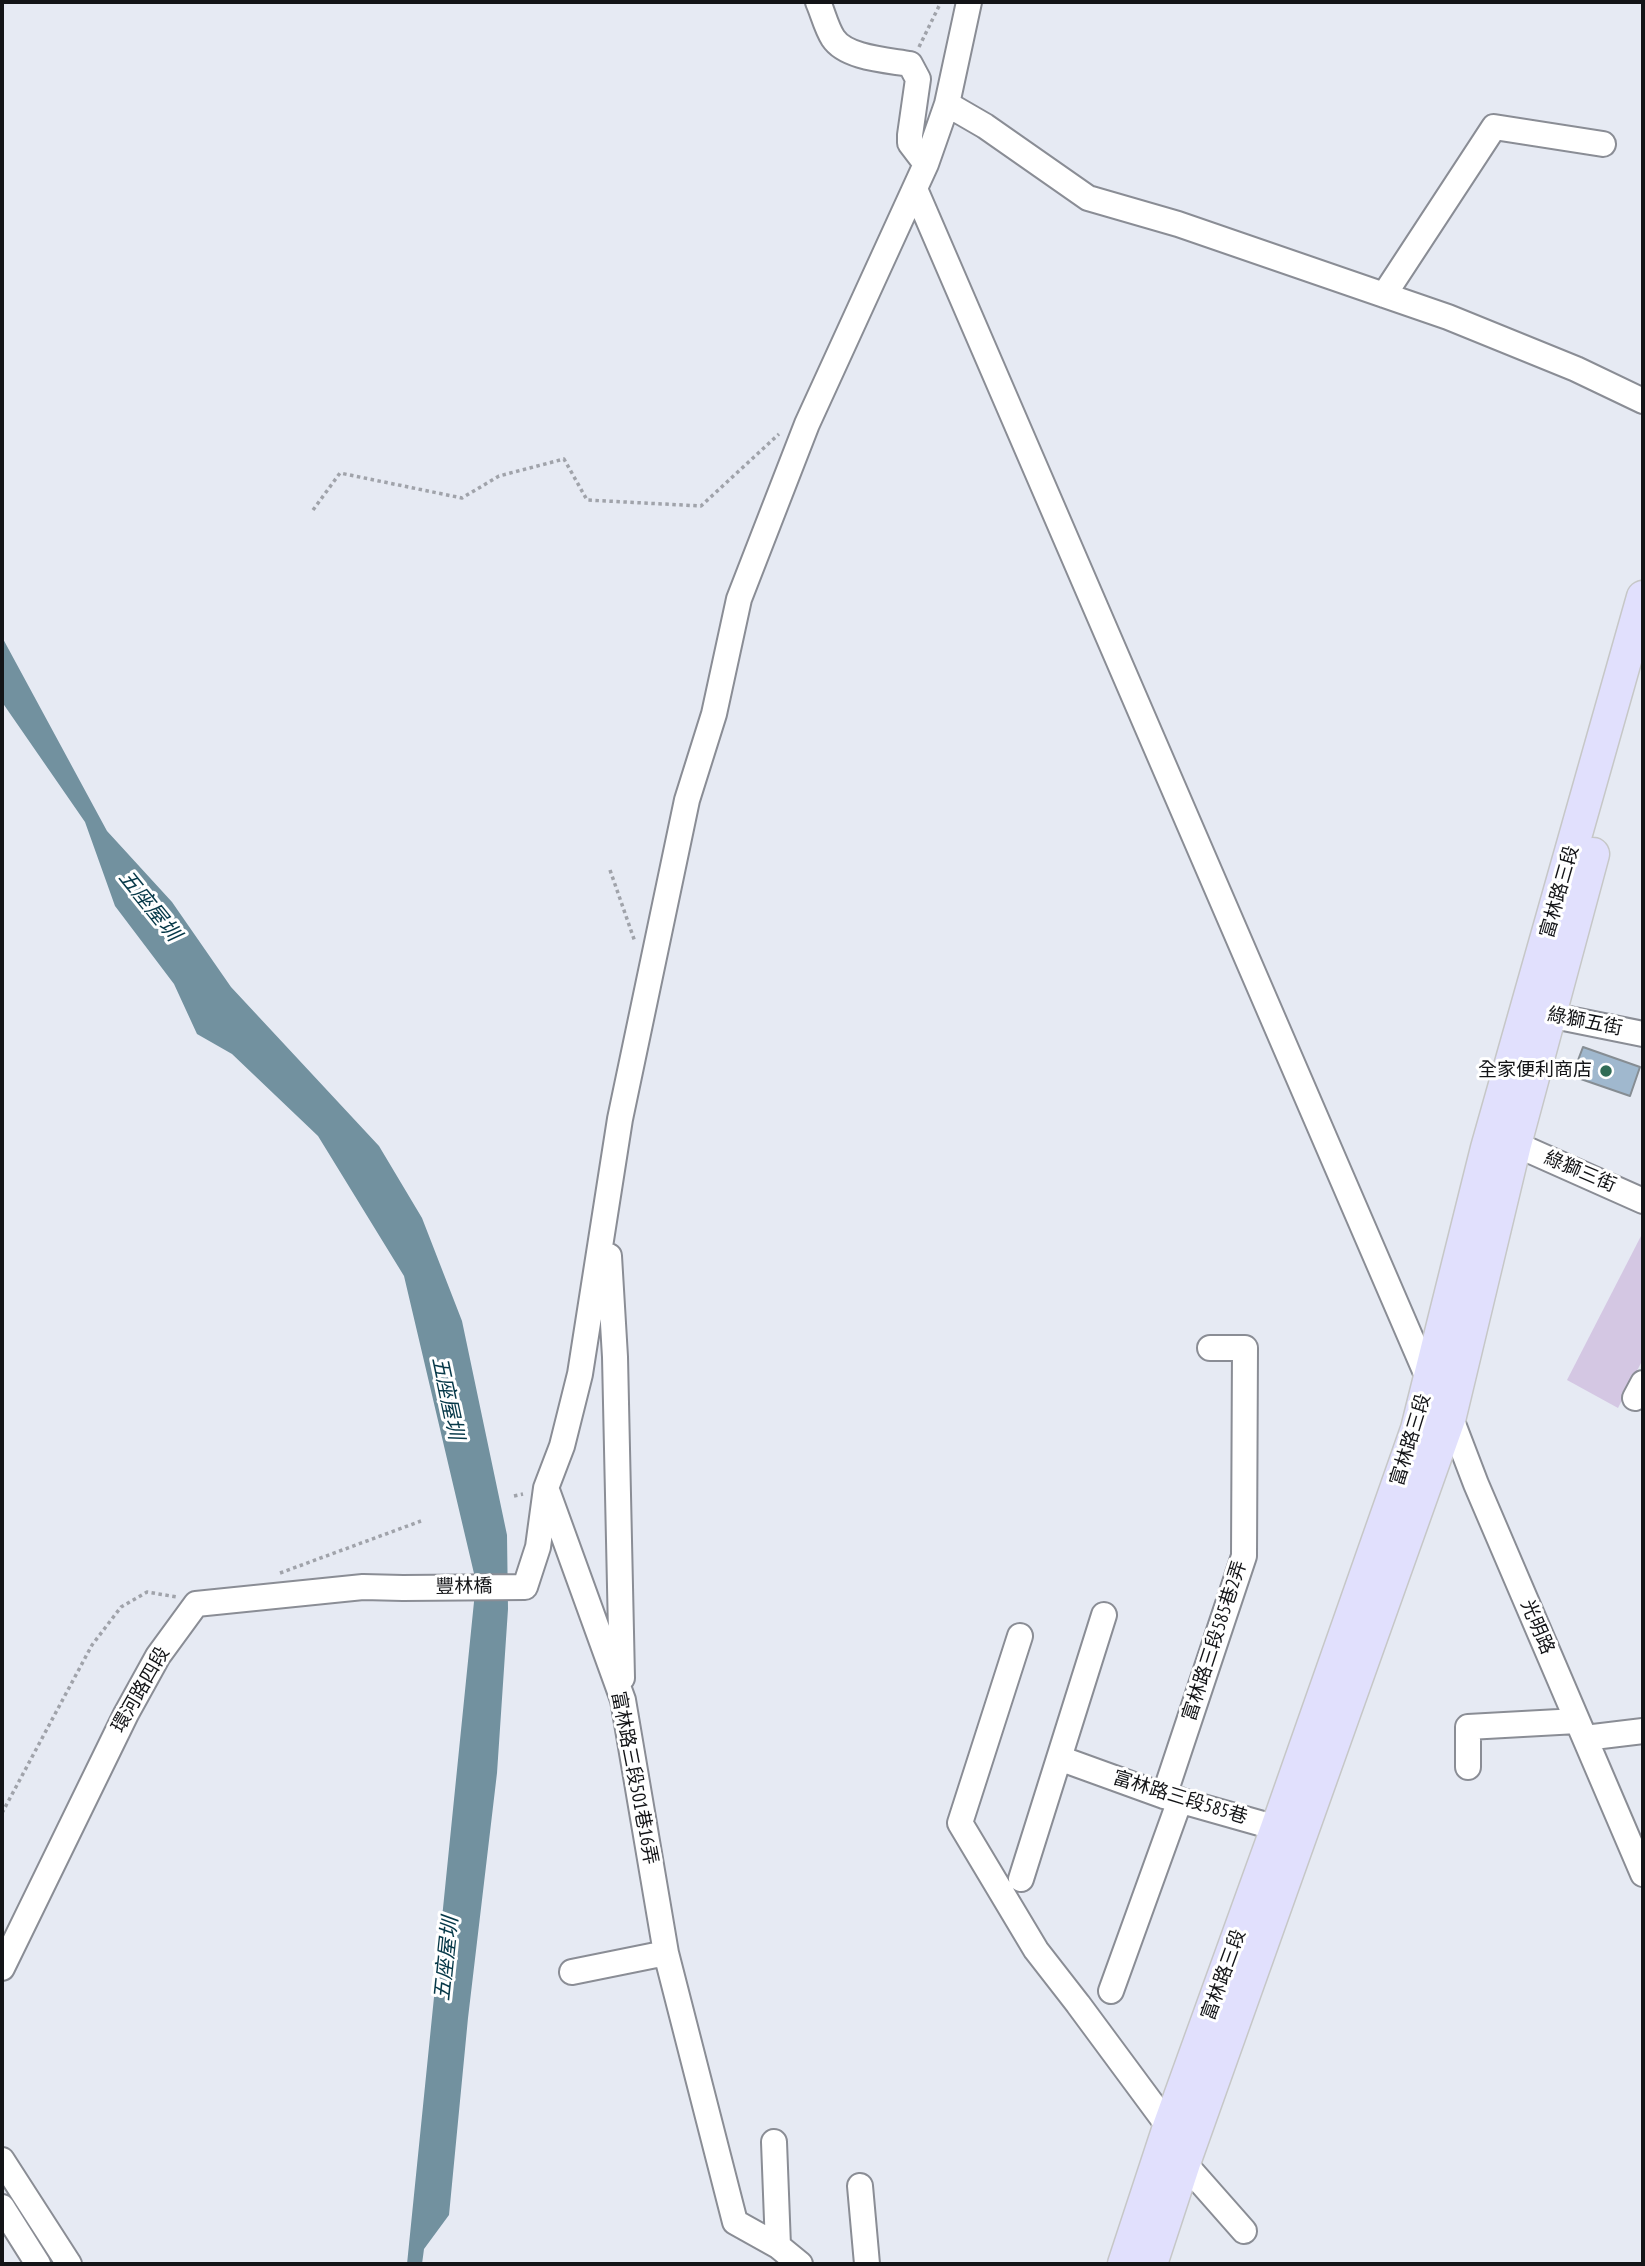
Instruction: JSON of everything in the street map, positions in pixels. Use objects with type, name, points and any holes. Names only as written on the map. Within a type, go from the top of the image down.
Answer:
[{"type":"main road","name":"富林路三段","points":[[1124,2264],[1450,1416],[1515,1144],[1538,1012],[1643,597]]},
{"type":"main road","name":"富林路三段","points":[[1289,1833],[1417,1429],[1487,1147],[1538,1012],[1643,674]]},
{"type":"main road","name":"富林路三段","points":[[1151,2264],[1171,2147]]},
{"type":"street","points":[[818,2],[831,36],[848,52],[910,64],[918,79],[910,143],[926,164]]},
{"type":"street","points":[[546,1488],[562,1446],[580,1374],[620,1119],[687,800],[714,713],[739,599],[807,424],[926,164],[947,104],[969,2]]},
{"type":"street","points":[[947,104],[985,126],[1088,198],[1178,224],[1448,317],[1563,364],[1643,401]]},
{"type":"street","points":[[1384,295],[1494,127],[1603,144]]},
{"type":"street","name":"光明路","points":[[915,189],[1429,1380],[1450,1416],[1476,1484],[1643,1874]]},
{"type":"street","name":"綠獅五街","points":[[1538,1012],[1643,1034]]},
{"type":"street","name":"綠獅三街","points":[[1515,1144],[1643,1200]]},
{"type":"street","points":[[607,1208],[615,1357],[622,1700]]},
{"type":"street","name":"富林路三段585巷2弄","points":[[1172,1798],[1244,1556],[1245,1348],[1209,1348]]},
{"type":"street","name":"豐林橋","points":[[196,1604],[363,1587],[525,1587],[538,1547],[546,1488]]},
{"type":"street","name":"富林路三段501巷16弄","points":[[546,1488],[622,1700],[666,1953],[734,2222],[778,2246],[800,2264]]},
{"type":"street","name":"環河路四段","points":[[2,1968],[126,1714],[158,1656],[196,1604]]},
{"type":"street","points":[[1021,1879],[1104,1615]]},
{"type":"street","points":[[1020,1636],[960,1823],[1036,1950],[1078,2004],[1171,2147],[1244,2231]]},
{"type":"street","points":[[1468,1767],[1468,1727],[1643,1731]]},
{"type":"street","name":"富林路三段585巷","points":[[1059,1758],[1172,1798],[1289,1833]]},
{"type":"street","points":[[1111,1991],[1172,1798]]},
{"type":"street","points":[[572,1972],[666,1953]]},
{"type":"street","points":[[774,2142],[778,2246]]},
{"type":"street","points":[[2,2160],[69,2264]]},
{"type":"street","points":[[860,2186],[867,2264]]},
{"type":"street","points":[[2,2207],[38,2264]]},
{"type":"path","points":[[910,64],[941,2]]},
{"type":"path","points":[[313,510],[340,473],[461,498],[499,476],[564,459],[587,500],[701,506],[782,431]]},
{"type":"path","points":[[610,870],[636,942]]},
{"type":"path","points":[[271,1576],[421,1521]]},
{"type":"path","points":[[2,1813],[92,1645],[121,1607],[147,1592],[173,1595],[196,1604]]},
{"type":"shaded area","points":[[1641,1236],[1643,1359],[1618,1408],[1567,1380]]},
{"type":"water","name":"五座屋圳","points":[[2,637],[107,831],[172,902],[231,987],[379,1146],[422,1218],[462,1321],[507,1535],[508,1609],[497,1773],[468,2018],[449,2215],[424,2249],[422,2264],[407,2264],[476,1582],[404,1276],[318,1136],[232,1054],[197,1034],[174,984],[115,906],[85,822],[2,702]]},
{"type":"building","name":"全家便利商店","points":[[1583,1047],[1640,1067],[1630,1096],[1572,1076]]},
{"type":"place","name":"全家便利商店","points":[[1606,1071]]}]
